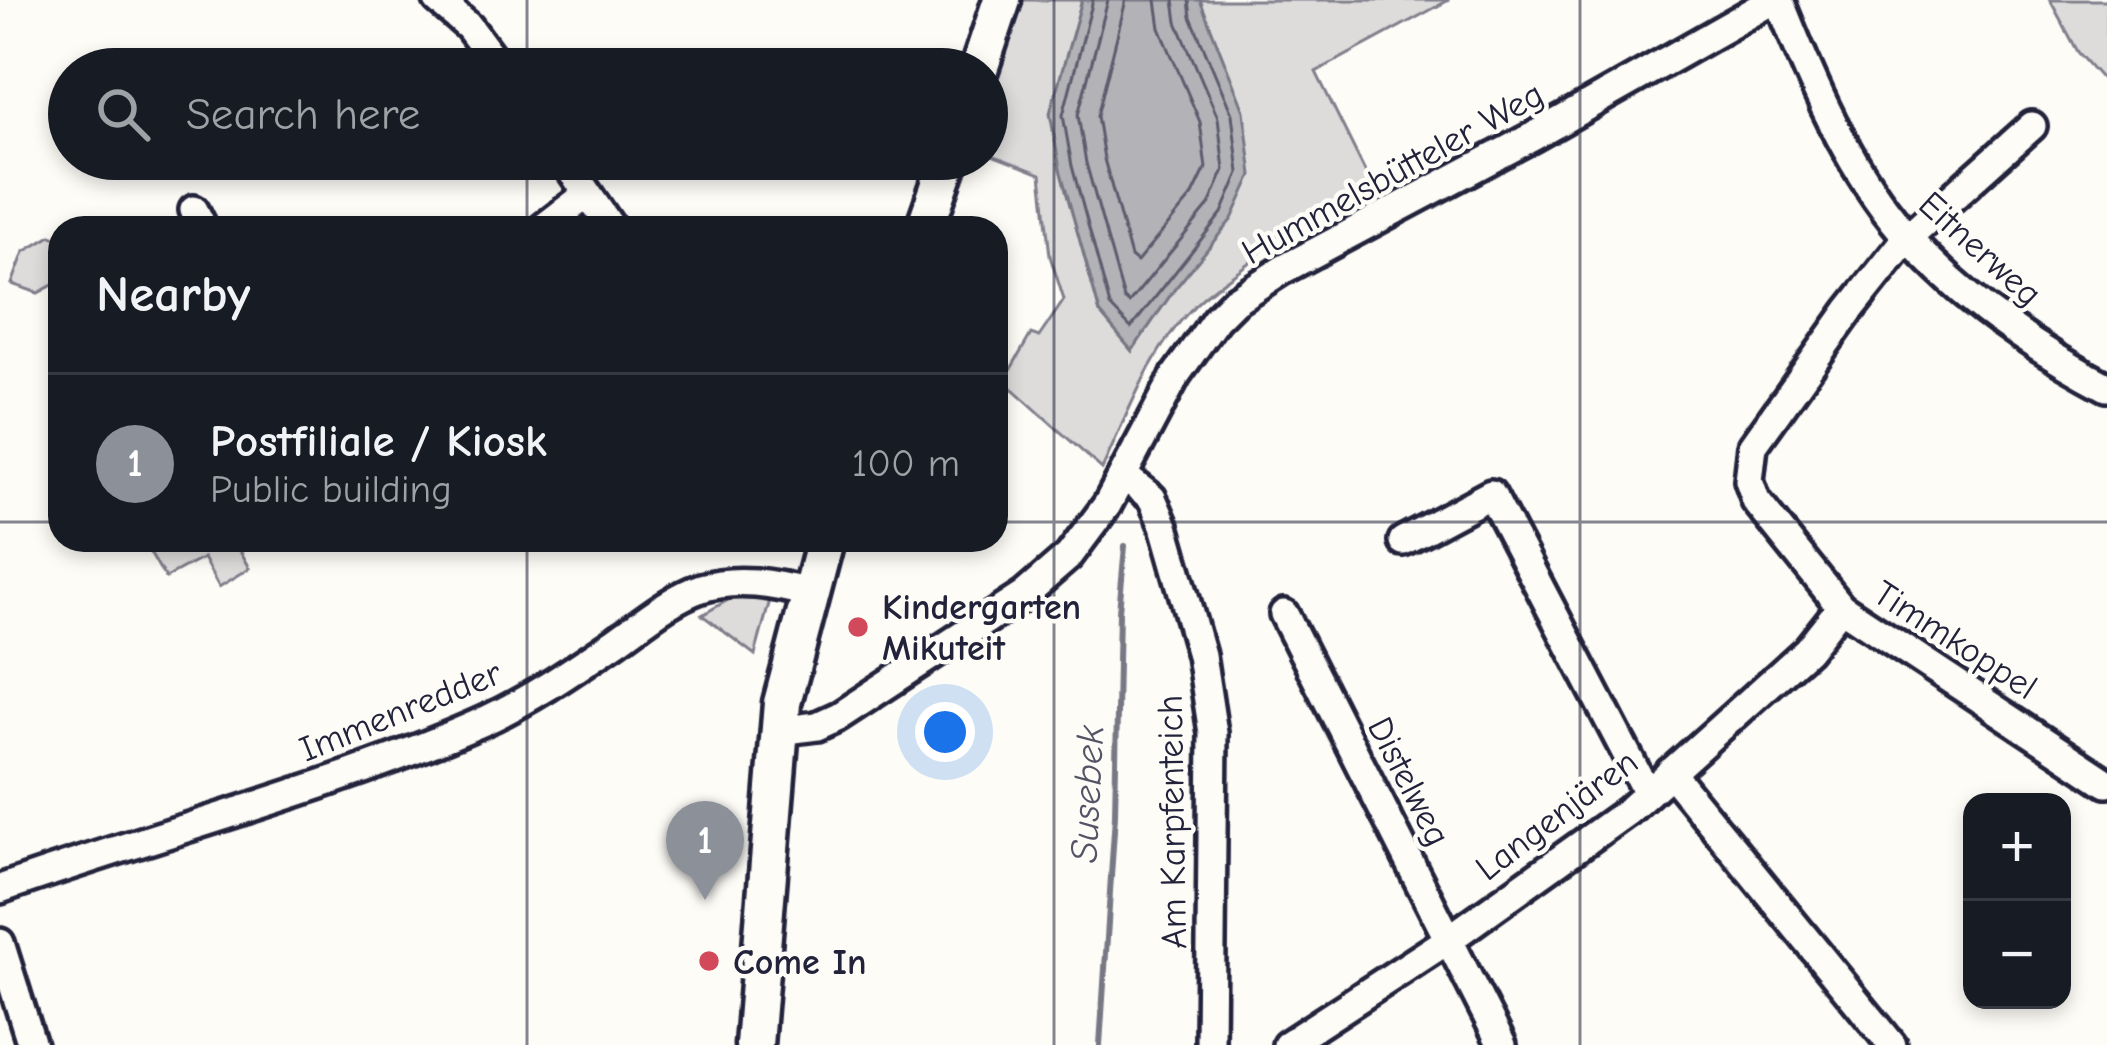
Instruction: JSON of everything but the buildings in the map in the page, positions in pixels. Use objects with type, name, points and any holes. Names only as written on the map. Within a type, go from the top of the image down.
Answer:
[{"type":"main road","points":[[986,48],[1002,0]]},
{"type":"main road","points":[[929,216],[942,180]]},
{"type":"main road","points":[[754,1045],[786,679],[821,552]]},
{"type":"street","points":[[438,0],[484,48]]},
{"type":"street","name":"Eitnerweg","points":[[1776,0],[1862,174],[1907,238],[2001,319],[2107,387]]},
{"type":"street","name":"Hummelsbütteler Weg","points":[[779,731],[817,726],[839,716],[1024,595],[1084,538],[1124,476],[1176,375],[1234,301],[1282,270],[1776,0]]},
{"type":"street","name":"Timmkoppel","points":[[2032,126],[1907,238],[1753,446],[1749,481],[1756,501],[1841,607],[2107,784]]},
{"type":"street","points":[[577,180],[602,216]]},
{"type":"street","points":[[559,216],[586,195]]},
{"type":"street","name":"Am Karpfenteich","points":[[1124,476],[1152,498],[1164,526],[1201,655],[1213,733],[1210,1045]]},
{"type":"street","points":[[1403,541],[1491,494],[1647,793]]},
{"type":"street","name":"Immenredder","points":[[0,889],[409,753],[479,724],[567,675],[669,604],[699,589],[720,583],[759,583],[809,593]]},
{"type":"street","name":"Langenjären","points":[[1287,1045],[1448,940],[1628,811],[1807,650],[1841,607]]},
{"type":"street","name":"Distelweg","points":[[1284,614],[1502,1045]]},
{"type":"street","points":[[1670,772],[1892,1045]]},
{"type":"street","points":[[0,944],[19,1030]]},
{"type":"shaded area","points":[[1007,0],[1082,0],[1051,113],[1060,169],[1100,313],[1132,351],[1174,290],[1203,13],[1200,0],[1449,0],[1316,72],[1372,185],[1271,239],[1194,306],[1152,363],[1102,469],[1008,385],[1008,374],[1031,334],[1039,337],[1064,300],[1050,256],[1041,174],[1008,161],[1008,48],[993,48]]},
{"type":"shaded area","points":[[2050,0],[2107,0],[2107,85],[2078,52]]},
{"type":"shaded area","points":[[48,238],[48,288],[38,293],[12,284],[24,252]]},
{"type":"shaded area","points":[[151,552],[241,552],[250,568],[219,587],[203,558],[166,578]]},
{"type":"shaded area","points":[[735,596],[770,600],[755,655],[702,615]]},
{"type":"water","points":[[1082,0],[1200,0],[1244,111],[1252,175],[1232,219],[1132,351],[1100,313],[1060,169],[1050,113]]},
{"type":"waterway","name":"Susebek","points":[[1100,1045],[1125,546]]},
{"type":"place","name":"Kindergarten Mikuteit","points":[[858,627]]},
{"type":"place","name":"Postfiliale / Kiosk","points":[[705,900]]},
{"type":"place","name":"Come In","points":[[709,961]]}]
